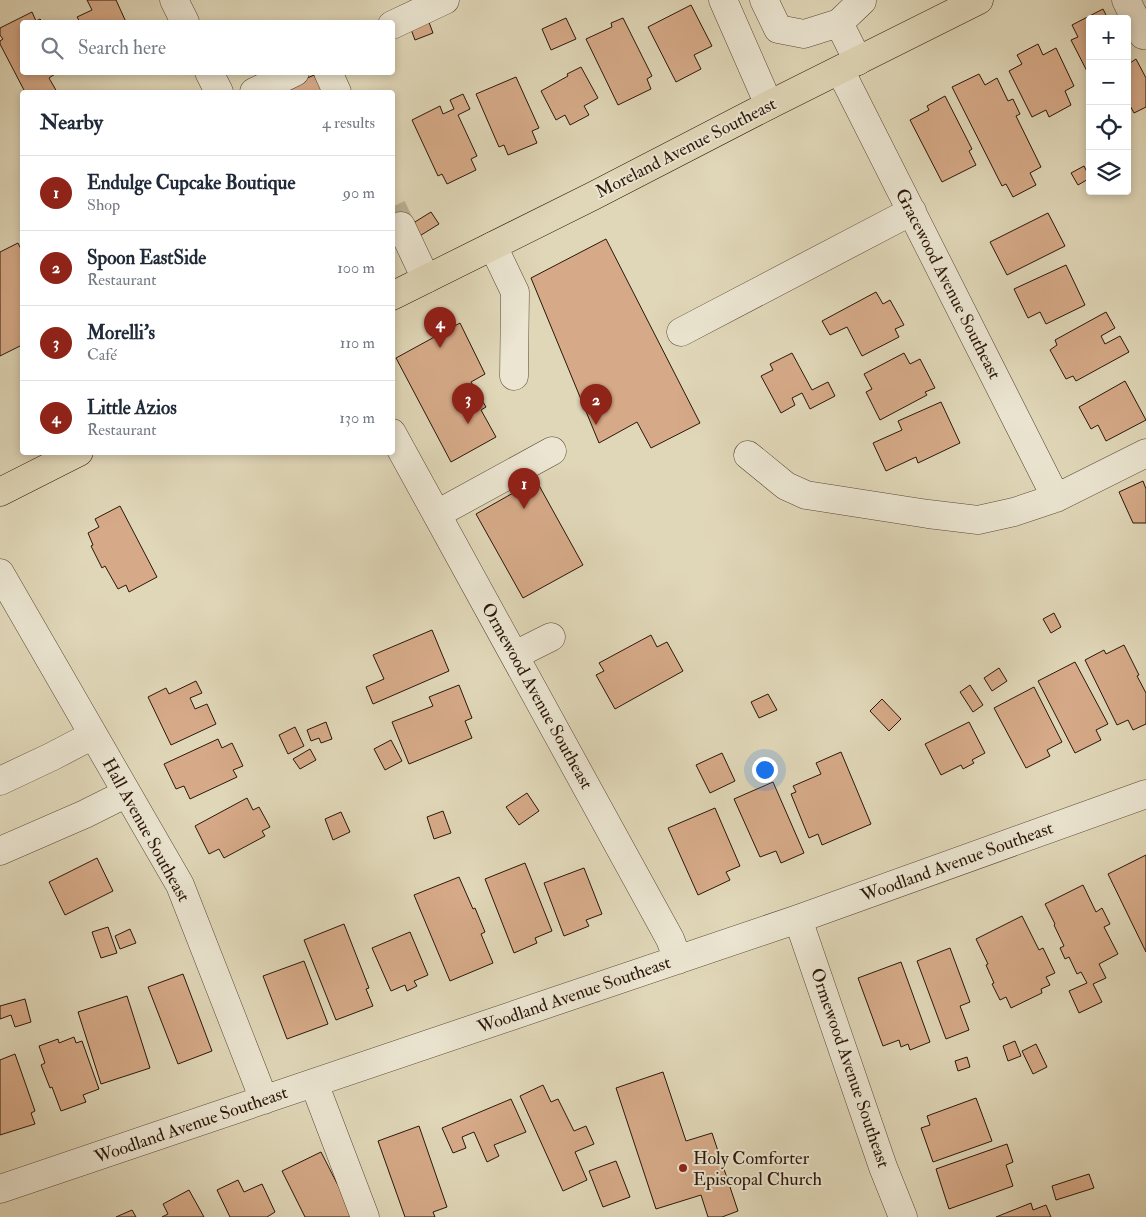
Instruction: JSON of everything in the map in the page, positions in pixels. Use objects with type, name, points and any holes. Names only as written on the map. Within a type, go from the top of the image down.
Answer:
[{"type":"highway","name":"Moreland Avenue Southeast","points":[[395,294],[979,0]]},
{"type":"highway","points":[[0,492],[73,455]]},
{"type":"street","points":[[174,0],[184,20]]},
{"type":"street","points":[[395,24],[445,0]]},
{"type":"street","points":[[723,0],[769,105]]},
{"type":"street","points":[[764,0],[778,29],[804,34],[839,23],[862,0]]},
{"type":"street","points":[[1126,0],[1143,35],[1146,33]]},
{"type":"street","name":"Gracewood Avenue Southeast","points":[[839,23],[849,65],[912,211],[1056,498]]},
{"type":"street","points":[[210,75],[218,90]]},
{"type":"street","points":[[258,90],[289,75]]},
{"type":"street","points":[[329,75],[336,90]]},
{"type":"street","points":[[681,332],[912,211]]},
{"type":"street","points":[[401,226],[426,279]]},
{"type":"street","points":[[493,246],[515,292],[514,376]]},
{"type":"street","name":"Ormewood Avenue Southeast","points":[[395,438],[670,939],[678,960]]},
{"type":"street","points":[[437,514],[552,451]]},
{"type":"street","points":[[748,455],[786,486],[806,495],[978,520],[1014,512],[1056,498],[1146,453]]},
{"type":"street","name":"Hall Avenue Southeast","points":[[0,573],[180,885],[264,1100]]},
{"type":"street","points":[[515,655],[551,637]]},
{"type":"street","points":[[0,781],[94,735]]},
{"type":"street","points":[[0,851],[127,794]]},
{"type":"street","name":"Woodland Avenue Southeast","points":[[0,1189],[798,919],[1146,794]]},
{"type":"street","name":"Ormewood Avenue Southeast","points":[[798,919],[883,1167],[903,1217]]},
{"type":"street","points":[[314,1084],[365,1217]]},
{"type":"building","points":[[87,0],[116,0],[125,20],[79,20],[77,17],[92,10]]},
{"type":"building","points":[[691,5],[712,46],[694,55],[701,69],[676,82],[648,27]]},
{"type":"building","points":[[1103,9],[1106,15],[1091,15]]},
{"type":"building","points":[[32,12],[36,20],[20,20],[20,75],[54,75],[49,78],[56,90],[24,90],[0,44],[0,41],[3,39],[0,35],[0,28]]},
{"type":"building","points":[[427,17],[433,33],[415,40],[409,24]]},
{"type":"building","points":[[566,18],[576,39],[551,50],[542,29]]},
{"type":"building","points":[[623,18],[652,76],[647,79],[651,89],[618,105],[586,39],[612,27],[611,23]]},
{"type":"building","points":[[1086,18],[1086,69],[1071,40],[1078,37],[1072,25]]},
{"type":"building","points":[[1038,44],[1043,55],[1056,48],[1074,86],[1065,91],[1071,105],[1049,117],[1046,110],[1032,117],[1009,71],[1022,64],[1017,55]]},
{"type":"building","points":[[1136,59],[1146,78],[1146,107],[1134,113],[1131,107],[1131,62]]},
{"type":"building","points":[[581,67],[598,98],[584,106],[589,115],[570,125],[565,115],[556,120],[541,91]]},
{"type":"building","points":[[979,74],[985,85],[997,78],[1008,101],[1013,99],[1020,114],[1016,116],[1041,167],[1030,173],[1036,185],[1013,197],[1006,184],[1002,186],[952,87]]},
{"type":"building","points":[[314,75],[322,90],[280,90]]},
{"type":"building","points":[[516,77],[539,128],[532,131],[537,143],[508,155],[504,145],[499,147],[476,94]]},
{"type":"building","points":[[463,94],[470,109],[458,115],[477,156],[471,159],[476,170],[447,184],[442,174],[438,176],[412,120],[440,106],[443,114],[454,109],[450,100]]},
{"type":"building","points":[[945,96],[972,149],[969,151],[976,165],[942,182],[910,120],[929,110],[927,106]]},
{"type":"building","points":[[1084,166],[1086,180],[1078,185],[1071,173]]},
{"type":"building","points":[[431,212],[439,224],[418,237],[410,225]]},
{"type":"building","points":[[1048,213],[1065,246],[1007,275],[990,242]]},
{"type":"building","points":[[606,239],[700,423],[651,448],[637,422],[599,443],[531,278]]},
{"type":"building","points":[[18,243],[20,247],[20,346],[0,356],[0,252]]},
{"type":"building","points":[[1066,265],[1085,305],[1046,324],[1040,312],[1028,318],[1014,289]]},
{"type":"building","points":[[876,292],[883,304],[890,300],[904,325],[895,329],[899,337],[862,356],[847,327],[830,335],[822,321]]},
{"type":"building","points":[[1106,312],[1115,328],[1101,336],[1105,344],[1120,336],[1129,352],[1076,381],[1073,376],[1066,379],[1050,350],[1057,345],[1055,340]]},
{"type":"building","points":[[460,323],[485,374],[471,382],[486,407],[481,410],[496,437],[451,462],[396,358]]},
{"type":"building","points":[[792,353],[812,390],[828,382],[835,396],[810,409],[802,393],[792,398],[795,405],[781,413],[761,376],[773,370],[770,364]]},
{"type":"building","points":[[904,353],[910,364],[920,359],[935,388],[925,392],[927,395],[880,420],[866,392],[872,389],[864,374]]},
{"type":"building","points":[[1125,381],[1146,420],[1106,441],[1098,425],[1091,429],[1079,407]]},
{"type":"building","points":[[941,402],[960,443],[918,463],[916,457],[886,471],[873,443],[902,430],[898,421]]},
{"type":"building","points":[[536,480],[583,565],[523,598],[476,514]]},
{"type":"building","points":[[1143,481],[1146,489],[1146,523],[1133,523],[1119,492]]},
{"type":"building","points":[[120,506],[157,577],[129,592],[126,585],[118,589],[105,566],[102,568],[91,546],[93,545],[88,533],[99,527],[95,519]]},
{"type":"building","points":[[1054,613],[1061,627],[1051,633],[1043,619]]},
{"type":"building","points":[[432,630],[449,671],[373,704],[366,687],[384,679],[373,655]]},
{"type":"building","points":[[651,635],[657,647],[667,642],[683,671],[615,709],[596,675],[604,671],[599,663]]},
{"type":"building","points":[[1124,645],[1146,693],[1146,724],[1133,730],[1128,720],[1117,725],[1085,660],[1104,650],[1106,654]]},
{"type":"building","points":[[1075,662],[1108,724],[1096,730],[1101,740],[1075,753],[1038,681]]},
{"type":"building","points":[[999,668],[1007,681],[992,691],[984,678]]},
{"type":"building","points":[[196,681],[202,693],[190,698],[195,709],[207,704],[216,724],[171,745],[148,697],[166,688],[169,694]]},
{"type":"building","points":[[459,685],[472,718],[465,721],[472,738],[409,764],[392,722],[433,706],[429,697]]},
{"type":"building","points":[[970,685],[983,705],[973,712],[960,692]]},
{"type":"building","points":[[1034,687],[1062,742],[1047,750],[1050,756],[1026,768],[994,708]]},
{"type":"building","points":[[768,694],[777,710],[759,718],[751,702]]},
{"type":"building","points":[[882,699],[901,719],[889,731],[870,711]]},
{"type":"building","points":[[326,722],[332,739],[321,743],[319,738],[311,741],[307,730]]},
{"type":"building","points":[[969,722],[985,753],[972,760],[974,763],[963,769],[961,765],[941,775],[925,744]]},
{"type":"building","points":[[295,727],[304,746],[288,754],[279,735]]},
{"type":"building","points":[[218,739],[222,748],[232,743],[243,766],[233,770],[237,777],[190,799],[184,786],[176,789],[164,764]]},
{"type":"building","points":[[391,740],[402,761],[385,770],[374,749]]},
{"type":"building","points":[[310,749],[316,760],[300,769],[293,759]]},
{"type":"building","points":[[841,752],[871,824],[822,845],[818,834],[809,838],[791,794],[796,792],[793,786],[821,774],[816,763]]},
{"type":"building","points":[[722,753],[735,781],[710,793],[696,765]]},
{"type":"building","points":[[773,782],[804,853],[781,863],[776,851],[760,857],[734,799]]},
{"type":"building","points":[[527,793],[539,811],[519,825],[506,807]]},
{"type":"building","points":[[247,798],[253,810],[259,807],[270,827],[262,831],[265,836],[224,858],[219,849],[209,854],[195,826]]},
{"type":"building","points":[[715,808],[740,866],[726,872],[730,880],[698,895],[668,828]]},
{"type":"building","points":[[443,811],[451,833],[434,839],[427,817]]},
{"type":"building","points":[[341,812],[350,832],[333,840],[325,819]]},
{"type":"building","points":[[1146,855],[1146,952],[1108,874]]},
{"type":"building","points":[[97,858],[113,891],[65,915],[49,882]]},
{"type":"building","points":[[525,863],[552,931],[535,938],[537,943],[514,953],[485,879]]},
{"type":"building","points":[[584,868],[602,914],[586,920],[589,926],[564,936],[544,883]]},
{"type":"building","points":[[459,877],[485,932],[481,934],[493,963],[450,981],[414,895]]},
{"type":"building","points":[[1083,885],[1096,912],[1102,908],[1110,924],[1104,927],[1118,954],[1099,964],[1106,978],[1093,984],[1102,1002],[1079,1013],[1069,991],[1087,983],[1081,972],[1077,974],[1069,957],[1065,959],[1060,948],[1064,946],[1045,904]]},
{"type":"building","points":[[1022,916],[1039,950],[1043,948],[1055,973],[1046,977],[1050,985],[1041,989],[1042,993],[1011,1008],[1006,997],[1000,1000],[992,984],[994,983],[986,965],[988,964],[976,939]]},
{"type":"building","points":[[344,924],[369,988],[366,989],[373,1006],[336,1020],[304,940]]},
{"type":"building","points":[[108,927],[117,953],[101,958],[92,932]]},
{"type":"building","points":[[130,929],[136,943],[120,949],[115,936]]},
{"type":"building","points":[[410,932],[428,975],[414,981],[417,986],[407,991],[405,985],[391,991],[372,948]]},
{"type":"building","points":[[950,948],[970,1002],[960,1006],[969,1030],[946,1039],[917,961]]},
{"type":"building","points":[[304,961],[328,1024],[287,1039],[263,976]]},
{"type":"building","points":[[901,962],[930,1042],[910,1050],[908,1044],[901,1047],[899,1040],[883,1046],[858,978]]},
{"type":"building","points":[[183,974],[212,1051],[178,1064],[148,987]]},
{"type":"building","points":[[127,996],[150,1068],[101,1084],[78,1012]]},
{"type":"building","points":[[25,999],[31,1022],[15,1027],[11,1015],[0,1019],[0,1006]]},
{"type":"building","points":[[74,1037],[76,1043],[82,1041],[99,1089],[83,1095],[86,1102],[61,1111],[41,1065],[45,1063],[39,1046],[58,1039],[59,1043]]},
{"type":"building","points":[[1015,1041],[1021,1056],[1008,1061],[1003,1046]]},
{"type":"building","points":[[1036,1044],[1047,1067],[1033,1074],[1022,1051]]},
{"type":"building","points":[[15,1054],[35,1111],[31,1113],[35,1124],[0,1135],[0,1060]]},
{"type":"building","points":[[967,1057],[970,1067],[958,1071],[955,1061]]},
{"type":"building","name":"Holy Comforter Episcopal Church","points":[[663,1072],[686,1141],[712,1133],[738,1211],[722,1217],[708,1217],[701,1195],[656,1209],[616,1088]]},
{"type":"building","points":[[543,1085],[551,1102],[558,1099],[574,1131],[586,1126],[594,1144],[575,1152],[587,1180],[563,1191],[520,1096]]},
{"type":"building","points":[[976,1098],[992,1141],[933,1162],[921,1128],[930,1125],[927,1116]]},
{"type":"building","points":[[511,1099],[526,1132],[494,1145],[499,1156],[487,1162],[474,1132],[462,1137],[466,1148],[453,1153],[442,1128]]},
{"type":"building","points":[[419,1126],[447,1207],[433,1212],[435,1217],[405,1217],[378,1141]]},
{"type":"building","points":[[1007,1144],[1013,1162],[1006,1165],[1013,1186],[949,1209],[936,1169]]},
{"type":"building","points":[[321,1152],[354,1217],[305,1217],[282,1171]]},
{"type":"building","points":[[616,1161],[630,1197],[603,1207],[589,1171]]},
{"type":"building","points":[[1089,1174],[1094,1188],[1056,1200],[1052,1186]]},
{"type":"building","points":[[238,1180],[244,1192],[262,1184],[275,1212],[267,1217],[230,1217],[217,1190]]},
{"type":"building","points":[[189,1190],[204,1217],[162,1217],[168,1214],[163,1204]]},
{"type":"building","points":[[1031,1203],[1033,1210],[1046,1205],[1051,1217],[996,1217]]},
{"type":"building","points":[[132,1210],[136,1217],[116,1217]]},
{"type":"tunnel","points":[[395,213],[401,226]]},
{"type":"place","name":"Little Azios","points":[[440,348]]},
{"type":"place","name":"Morelli's","points":[[468,424]]},
{"type":"place","name":"Spoon EastSide","points":[[596,425]]},
{"type":"place","name":"Endulge Cupcake Boutique","points":[[524,509]]},
{"type":"place","name":"Holy Comforter Episcopal Church","points":[[683,1168]]}]
